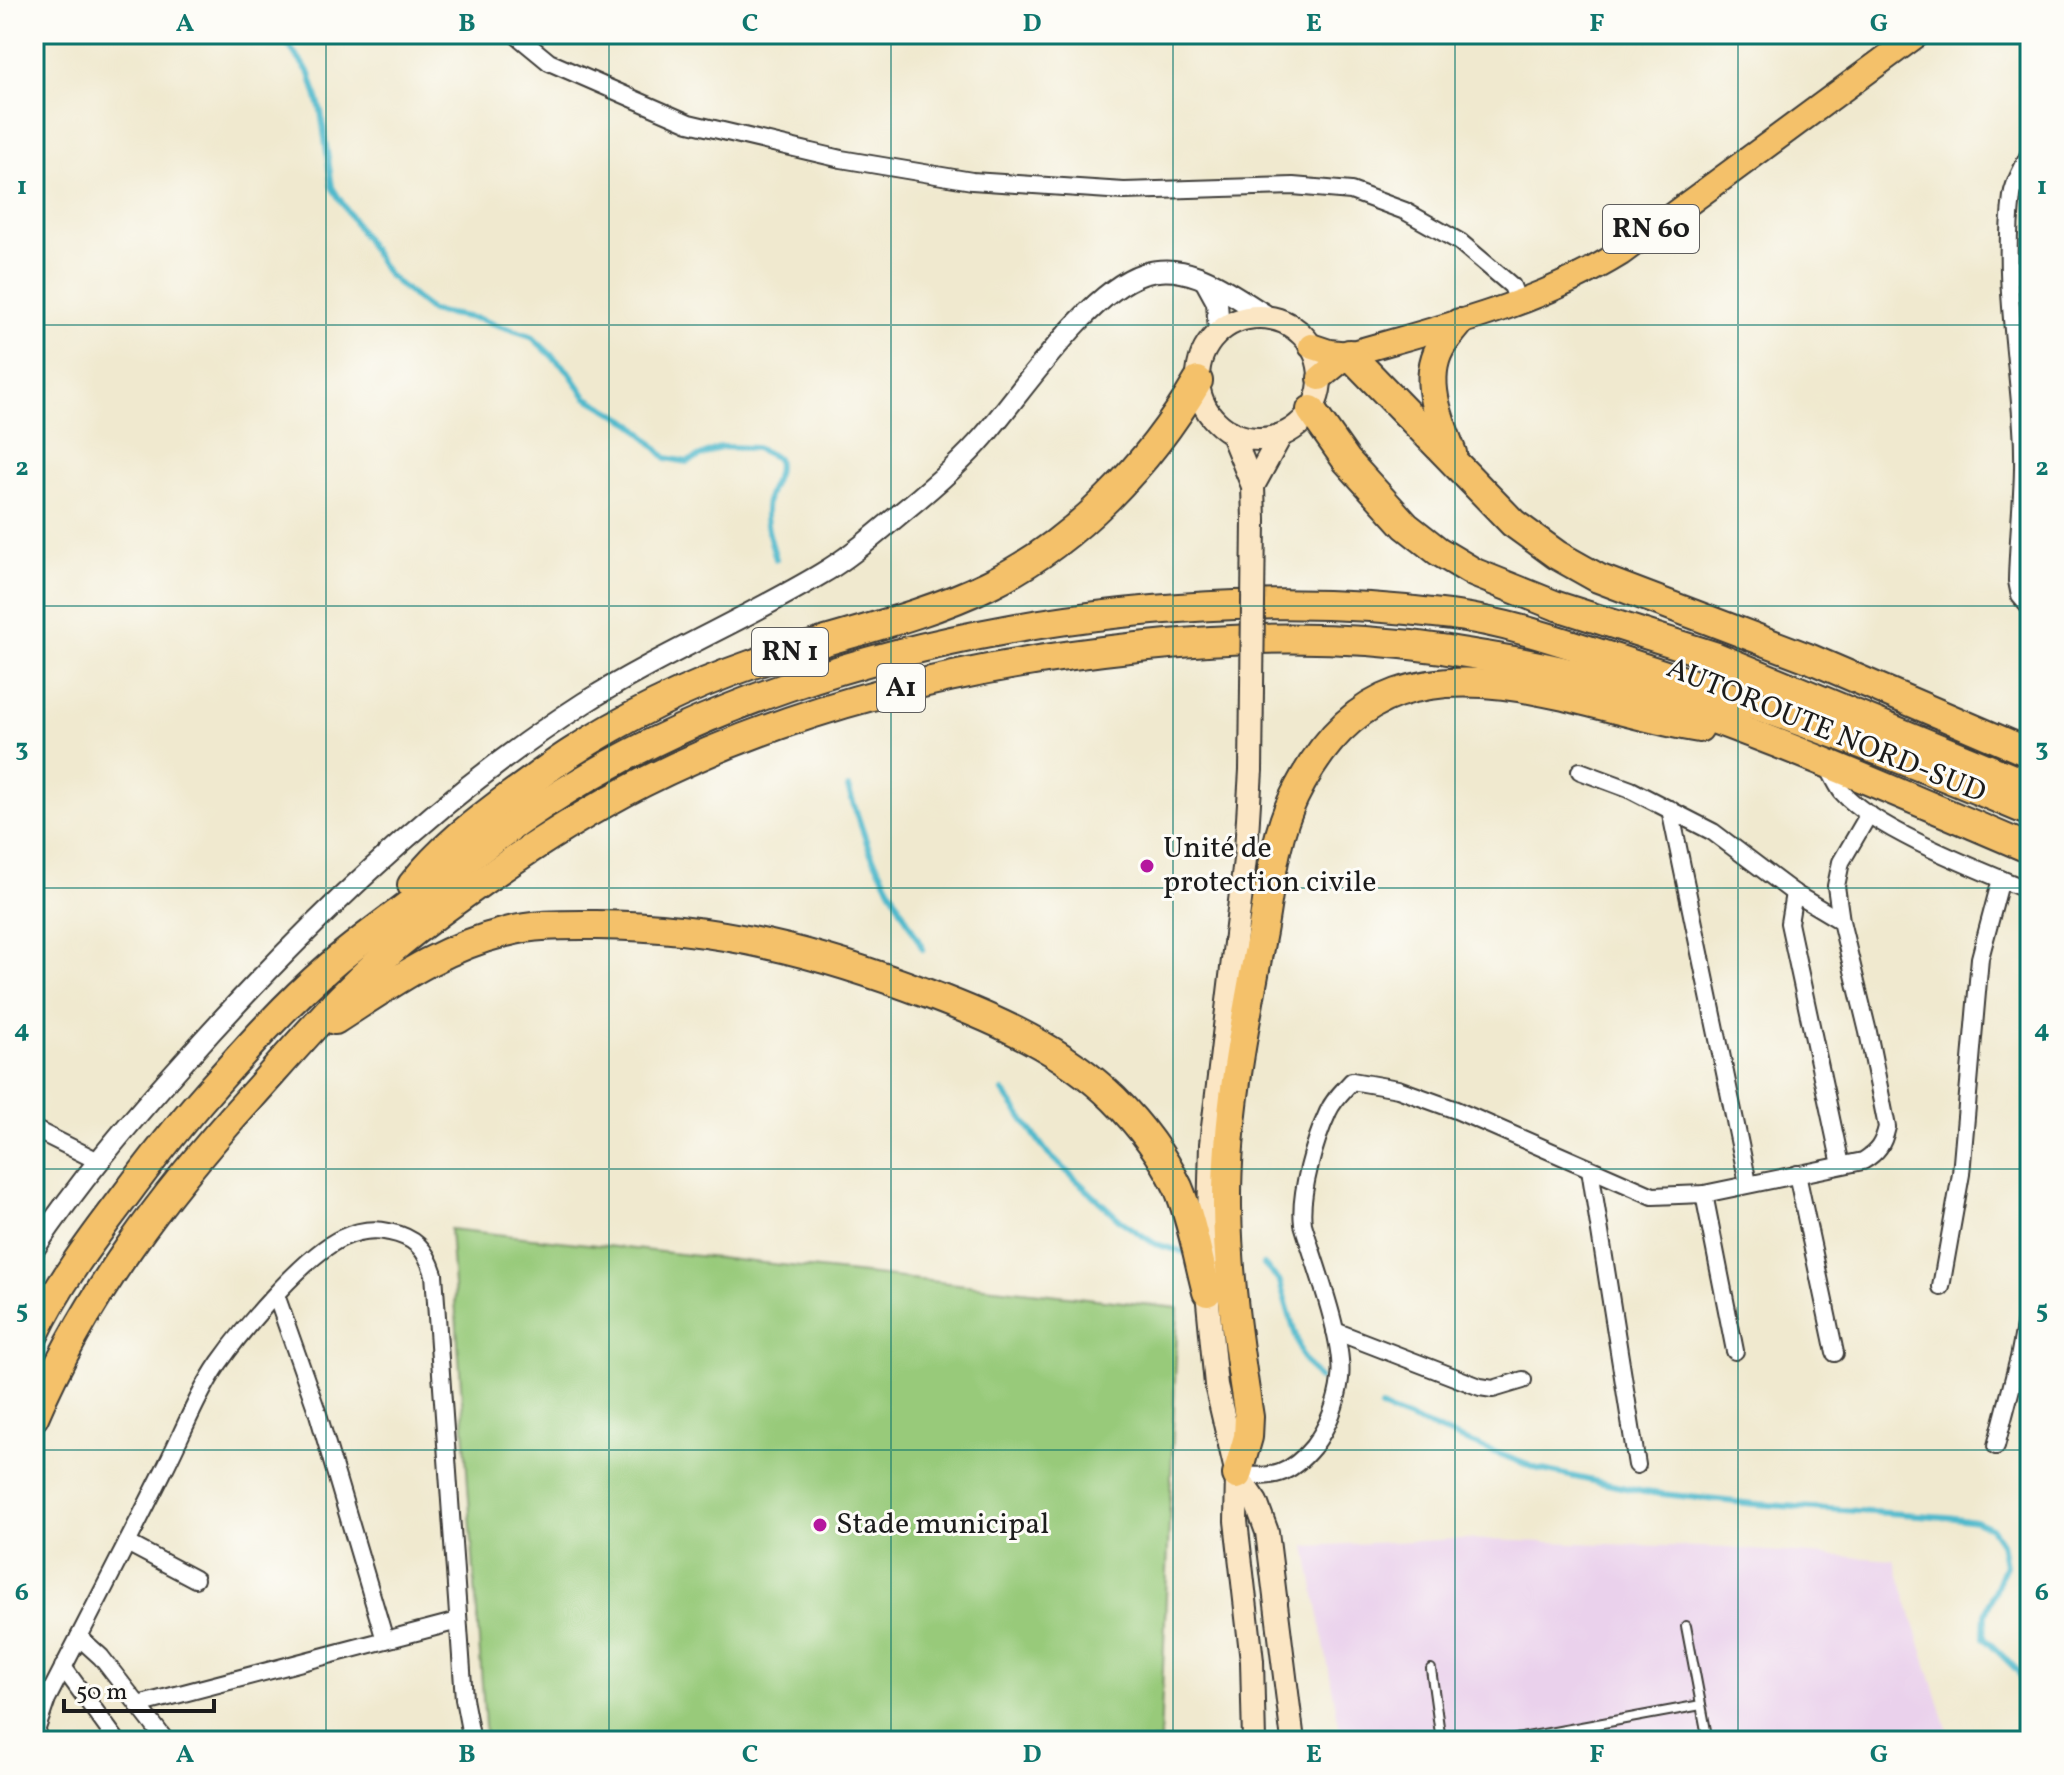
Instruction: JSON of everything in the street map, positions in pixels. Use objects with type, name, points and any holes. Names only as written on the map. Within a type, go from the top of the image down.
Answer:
[{"type":"highway","points":[[1457,465],[1436,408],[1434,381],[1439,349],[1459,323]]},
{"type":"highway","points":[[1349,354],[1513,523],[1557,555],[1598,578],[1811,659],[2030,753]]},
{"type":"highway","name":"RN 1","points":[[377,930],[446,846],[569,753],[661,702],[752,664],[909,616],[988,585],[1038,556],[1115,489],[1168,428],[1198,381]]},
{"type":"highway","points":[[1311,410],[1347,461],[1406,526],[1438,551],[1475,573],[1557,606],[1714,656],[2030,786]]},
{"type":"highway","name":"AUTOROUTE NORD-SUD","points":[[34,1335],[84,1251],[175,1130],[256,1038],[329,966],[484,844],[590,776],[702,722],[778,691],[910,651],[996,632],[1101,616],[1214,606],[1321,604],[1458,616],[1536,634],[1679,679],[1947,776],[2030,812]]},
{"type":"highway","name":"AUTOROUTE NORD-SUD","points":[[34,1417],[75,1334],[116,1265],[163,1199],[299,1043],[366,973],[413,932],[538,843],[643,783],[754,733],[870,695],[1023,661],[1201,640],[1289,637],[1380,642],[1495,658],[1589,678],[1772,739],[2030,849]]},
{"type":"highway","points":[[1237,1475],[1248,1437],[1249,1417],[1231,1287],[1227,1205],[1231,1129],[1245,1024],[1276,850],[1292,799],[1315,759],[1340,728],[1365,707],[1431,684],[1465,681],[1546,692],[1658,721],[1772,739]]},
{"type":"highway","points":[[299,1043],[429,960],[456,946],[508,931],[557,924],[651,925],[738,936],[808,953],[871,972],[976,1012],[1071,1064],[1114,1100],[1152,1144],[1178,1188],[1207,1292]]},
{"type":"main road","name":"RN 60","points":[[1311,346],[1349,354],[1519,304],[1585,275],[1621,253],[1918,34]]},
{"type":"main road","points":[[1251,318],[1270,318],[1286,323],[1311,346],[1318,361],[1320,378],[1318,395],[1311,410],[1293,429],[1281,435],[1256,439],[1231,432],[1208,411],[1198,381],[1200,363],[1207,346],[1219,332],[1251,318]]},
{"type":"main road","name":"RN 60","points":[[1320,378],[1349,354]]},
{"type":"main road","points":[[1231,432],[1253,486],[1251,770],[1245,863],[1211,1144],[1207,1292],[1216,1385],[1237,1475],[1236,1521],[1252,1661],[1254,1741]]},
{"type":"main road","points":[[1253,486],[1281,435]]},
{"type":"main road","points":[[1237,1475],[1256,1502],[1267,1532],[1293,1741]]},
{"type":"street","points":[[515,34],[549,62],[689,123],[841,159],[987,182],[1124,191],[1293,186],[1351,191],[1405,211],[1460,242],[1512,286],[1519,304]]},
{"type":"street","points":[[2030,151],[2012,194],[2009,245],[2010,307],[2023,455],[2017,581],[2020,596],[2030,608]]},
{"type":"street","points":[[34,1249],[63,1205],[98,1161],[227,1013],[302,935],[453,799],[588,701],[825,572],[873,536],[931,489],[981,439],[1082,318],[1117,287],[1132,279],[1173,270],[1201,276],[1270,318]]},
{"type":"street","points":[[1201,276],[1217,302],[1219,332]]},
{"type":"street","points":[[1827,763],[1841,791],[1869,814],[1898,832],[2030,891]]},
{"type":"street","points":[[1580,771],[1631,790],[1713,832],[1794,893],[1841,921]]},
{"type":"street","points":[[1670,809],[1748,1183]]},
{"type":"street","points":[[1237,1475],[1262,1477],[1287,1471],[1324,1432],[1333,1412],[1341,1377],[1335,1331],[1303,1224],[1301,1206],[1302,1192],[1328,1111],[1352,1081],[1398,1089],[1427,1099],[1653,1196],[1704,1194],[1863,1161],[1877,1152],[1884,1142],[1887,1127],[1836,886],[1841,862],[1869,814]]},
{"type":"street","points":[[1941,1287],[1961,1174],[1980,958],[2001,879]]},
{"type":"street","points":[[1794,893],[1789,923],[1841,1165]]},
{"type":"street","points":[[34,1129],[98,1161]]},
{"type":"street","points":[[1590,1169],[1637,1465]]},
{"type":"street","points":[[1797,1174],[1835,1353]]},
{"type":"street","points":[[1704,1194],[1735,1351]]},
{"type":"street","points":[[34,1737],[47,1699],[217,1366],[276,1295],[315,1257],[339,1239],[362,1230],[382,1230],[404,1235],[417,1242],[428,1256],[434,1274],[464,1699],[472,1741]]},
{"type":"street","points":[[276,1295],[318,1414],[385,1640]]},
{"type":"street","points":[[1996,1446],[2019,1358],[2030,1299]]},
{"type":"street","points":[[1335,1331],[1480,1387],[1493,1389],[1523,1380]]},
{"type":"street","points":[[127,1543],[195,1579]]},
{"type":"street","points":[[138,1705],[458,1621]]},
{"type":"street","points":[[79,1637],[101,1657],[166,1741]]},
{"type":"street","points":[[63,1667],[117,1741]]},
{"type":"lane","points":[[1686,1626],[1708,1741]]},
{"type":"lane","points":[[1431,1669],[1441,1741]]},
{"type":"lane","points":[[1505,1741],[1701,1705]]},
{"type":"shaded area","points":[[1459,1539],[1727,1548],[1894,1560],[1951,1741],[1342,1741],[1306,1546]]},
{"type":"green space","name":"Stade municipal","points":[[450,1229],[1178,1308],[1160,1741],[486,1741]]},
{"type":"waterway","points":[[280,34],[310,74],[321,111],[332,187],[388,275],[431,311],[479,319],[531,336],[569,372],[586,397],[633,424],[666,458],[687,462],[721,447],[756,448],[777,458],[778,471],[766,508],[776,559]]},
{"type":"waterway","points":[[848,788],[870,852],[923,949]]},
{"type":"waterway","points":[[1003,1091],[1048,1154],[1121,1221],[1155,1244],[1184,1252]]},
{"type":"waterway","points":[[1264,1265],[1280,1282],[1302,1357],[1319,1379]]},
{"type":"waterway","points":[[1381,1408],[1538,1469],[1644,1492],[1754,1504],[1948,1517],[1975,1521],[1991,1528],[2001,1543],[2005,1565],[1985,1614],[1984,1638],[2018,1671],[2030,1702]]},
{"type":"place","name":"Unité de protection civile","points":[[1147,866]]},
{"type":"place","name":"Stade municipal","points":[[820,1525]]}]
